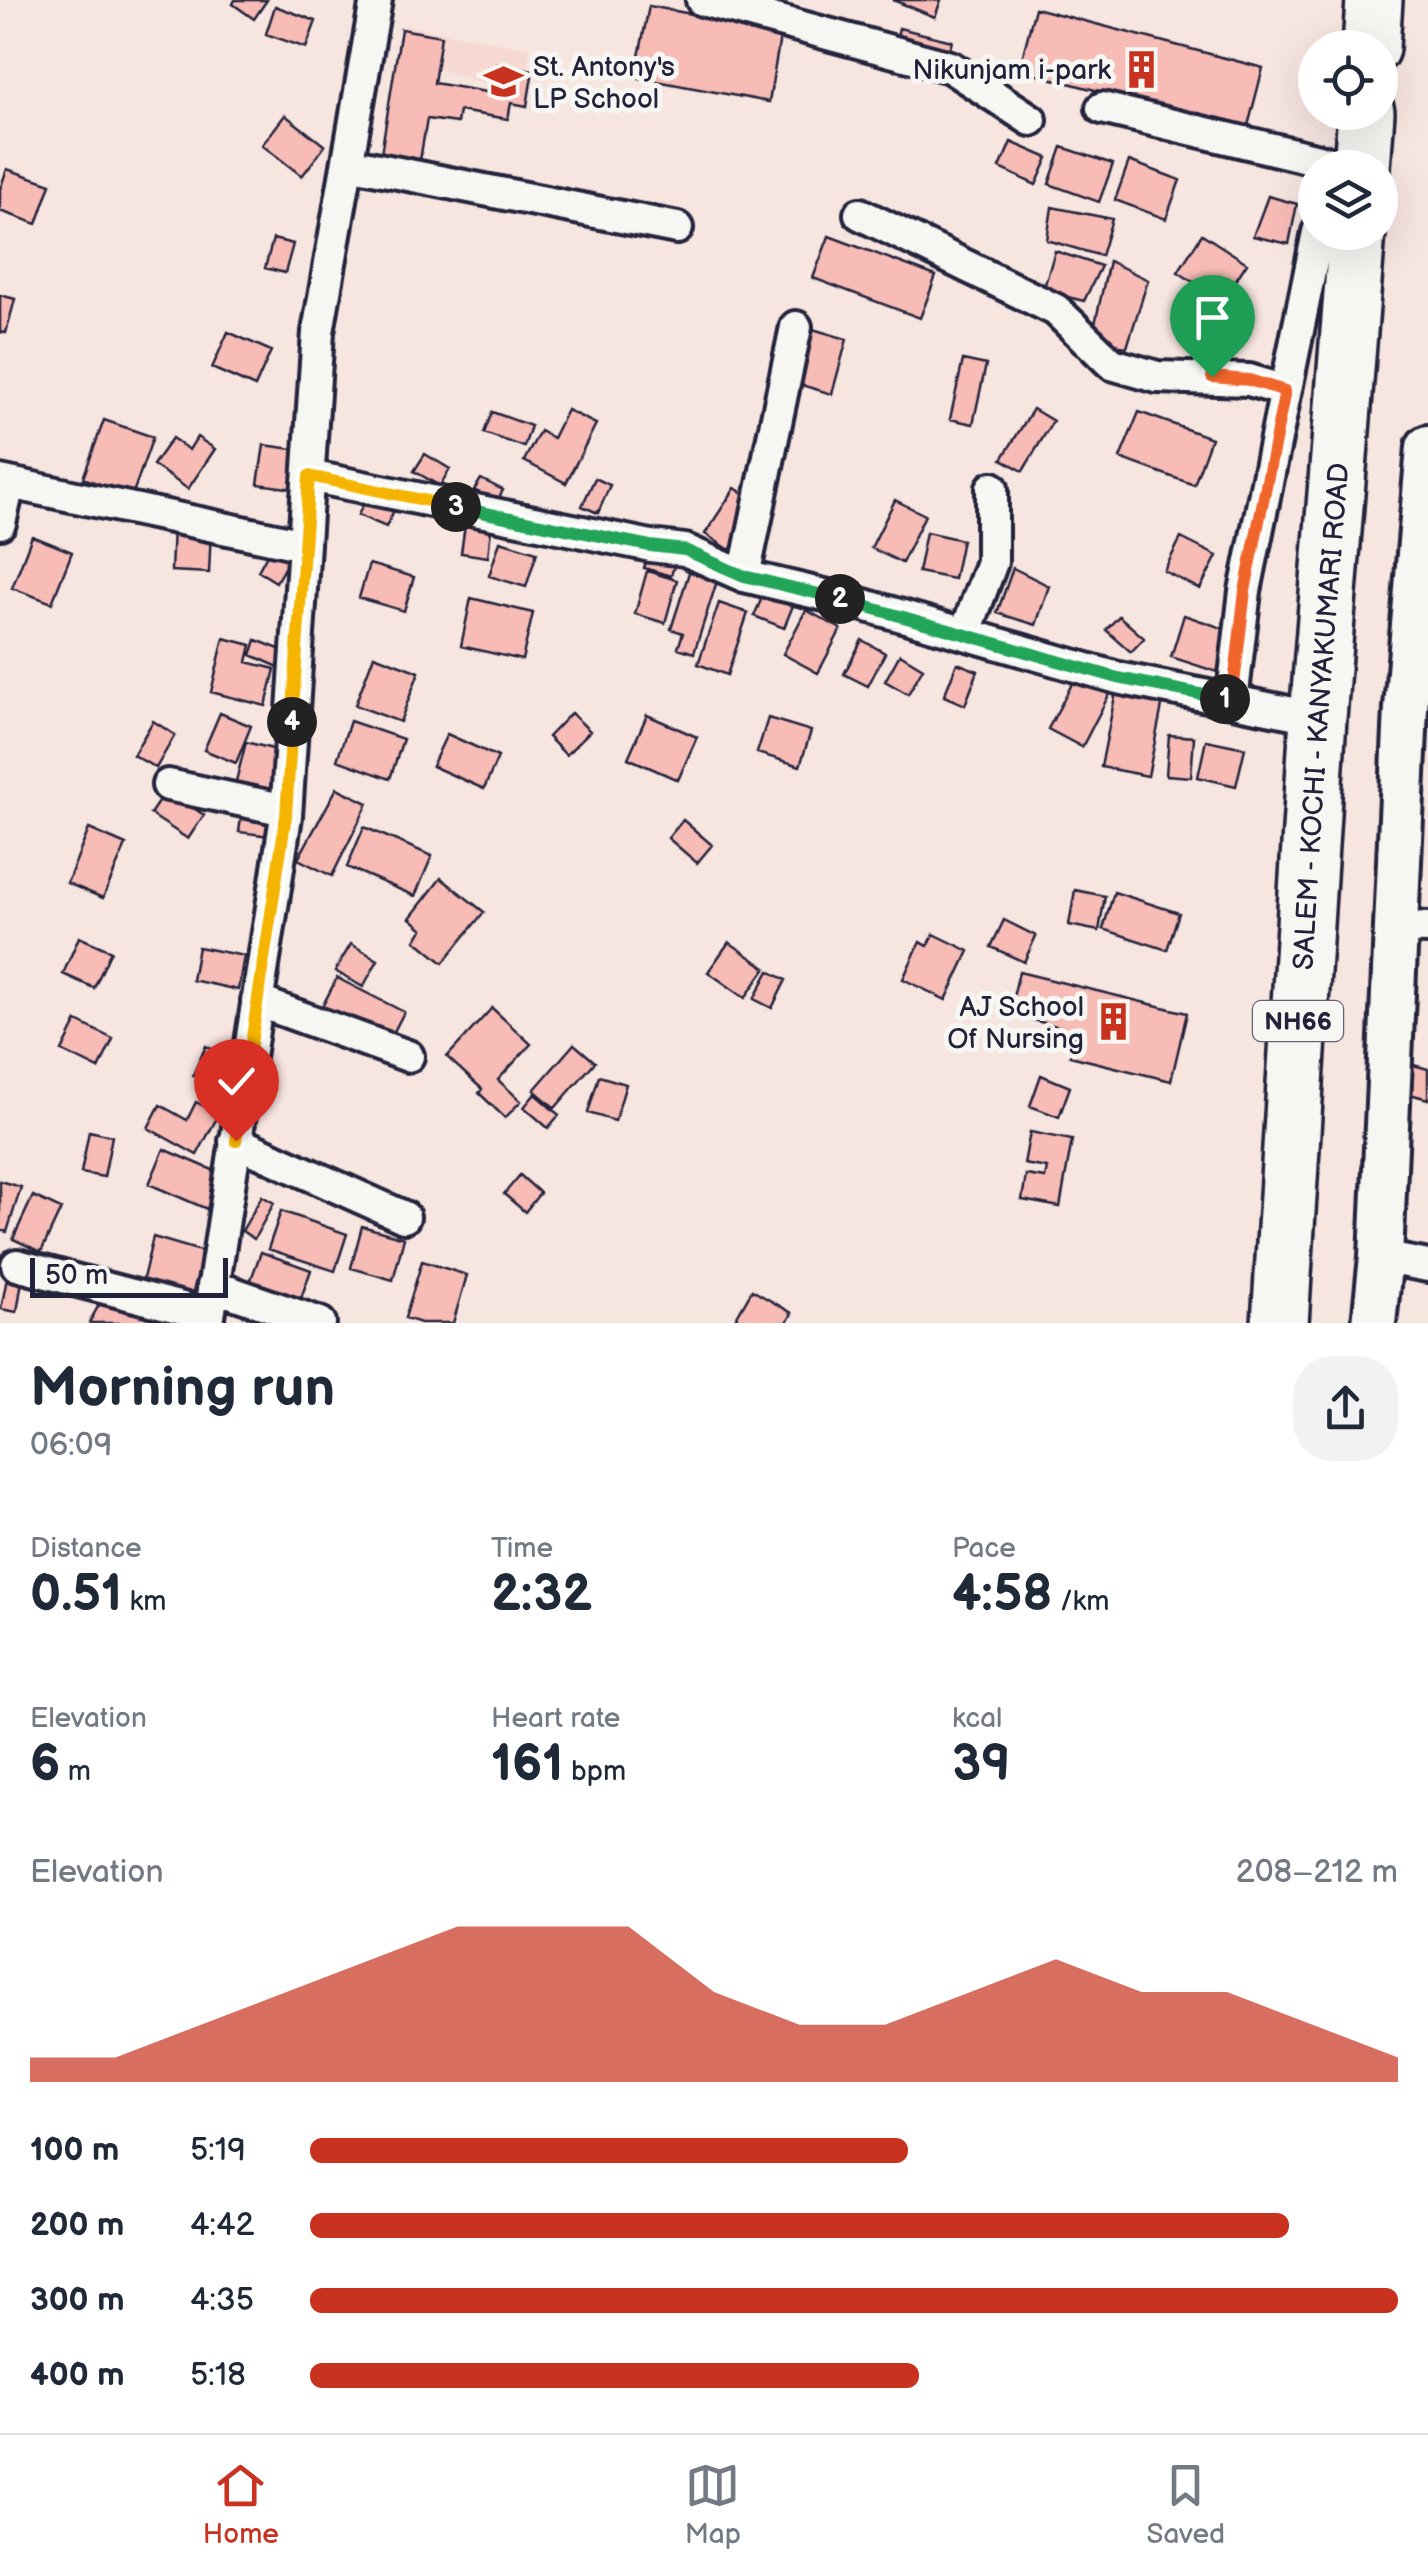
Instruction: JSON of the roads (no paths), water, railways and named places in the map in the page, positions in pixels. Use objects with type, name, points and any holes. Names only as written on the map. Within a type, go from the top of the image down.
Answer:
[{"type":"highway","points":[[1372,30],[1374,0]]},
{"type":"highway","name":"SALEM - KOCHI - KANYAKUMARI ROAD","points":[[1280,1323],[1318,718],[1356,250]]},
{"type":"street","points":[[210,1308],[286,810],[318,332],[376,0]]},
{"type":"street","points":[[702,0],[950,67],[1031,120]]},
{"type":"street","points":[[1102,108],[1298,155]]},
{"type":"street","points":[[348,163],[677,228]]},
{"type":"street","points":[[860,214],[1056,310],[1112,364],[1158,378],[1249,380],[1285,391]]},
{"type":"street","points":[[1232,701],[1245,591],[1314,250]]},
{"type":"street","points":[[744,576],[796,327]]},
{"type":"street","points":[[1374,1323],[1413,928],[1417,785],[1406,708],[1428,447]]},
{"type":"street","points":[[309,476],[685,550],[744,576],[1118,678],[1318,718]]},
{"type":"street","points":[[0,523],[4,482],[304,544]]},
{"type":"street","points":[[965,634],[992,562],[992,488]]},
{"type":"street","points":[[168,785],[286,810]]},
{"type":"street","points":[[257,1001],[408,1056]]},
{"type":"street","points":[[236,1141],[404,1217]]},
{"type":"street","points":[[1382,1258],[1428,1266]]},
{"type":"street","points":[[17,1265],[210,1308],[320,1323]]},
{"type":"place","name":"Nikunjam i-park","points":[[1141,69]]},
{"type":"place","name":"St. Antony's LP School","points":[[503,82]]},
{"type":"place","name":"AJ School Of Nursing","points":[[1114,1022]]}]
